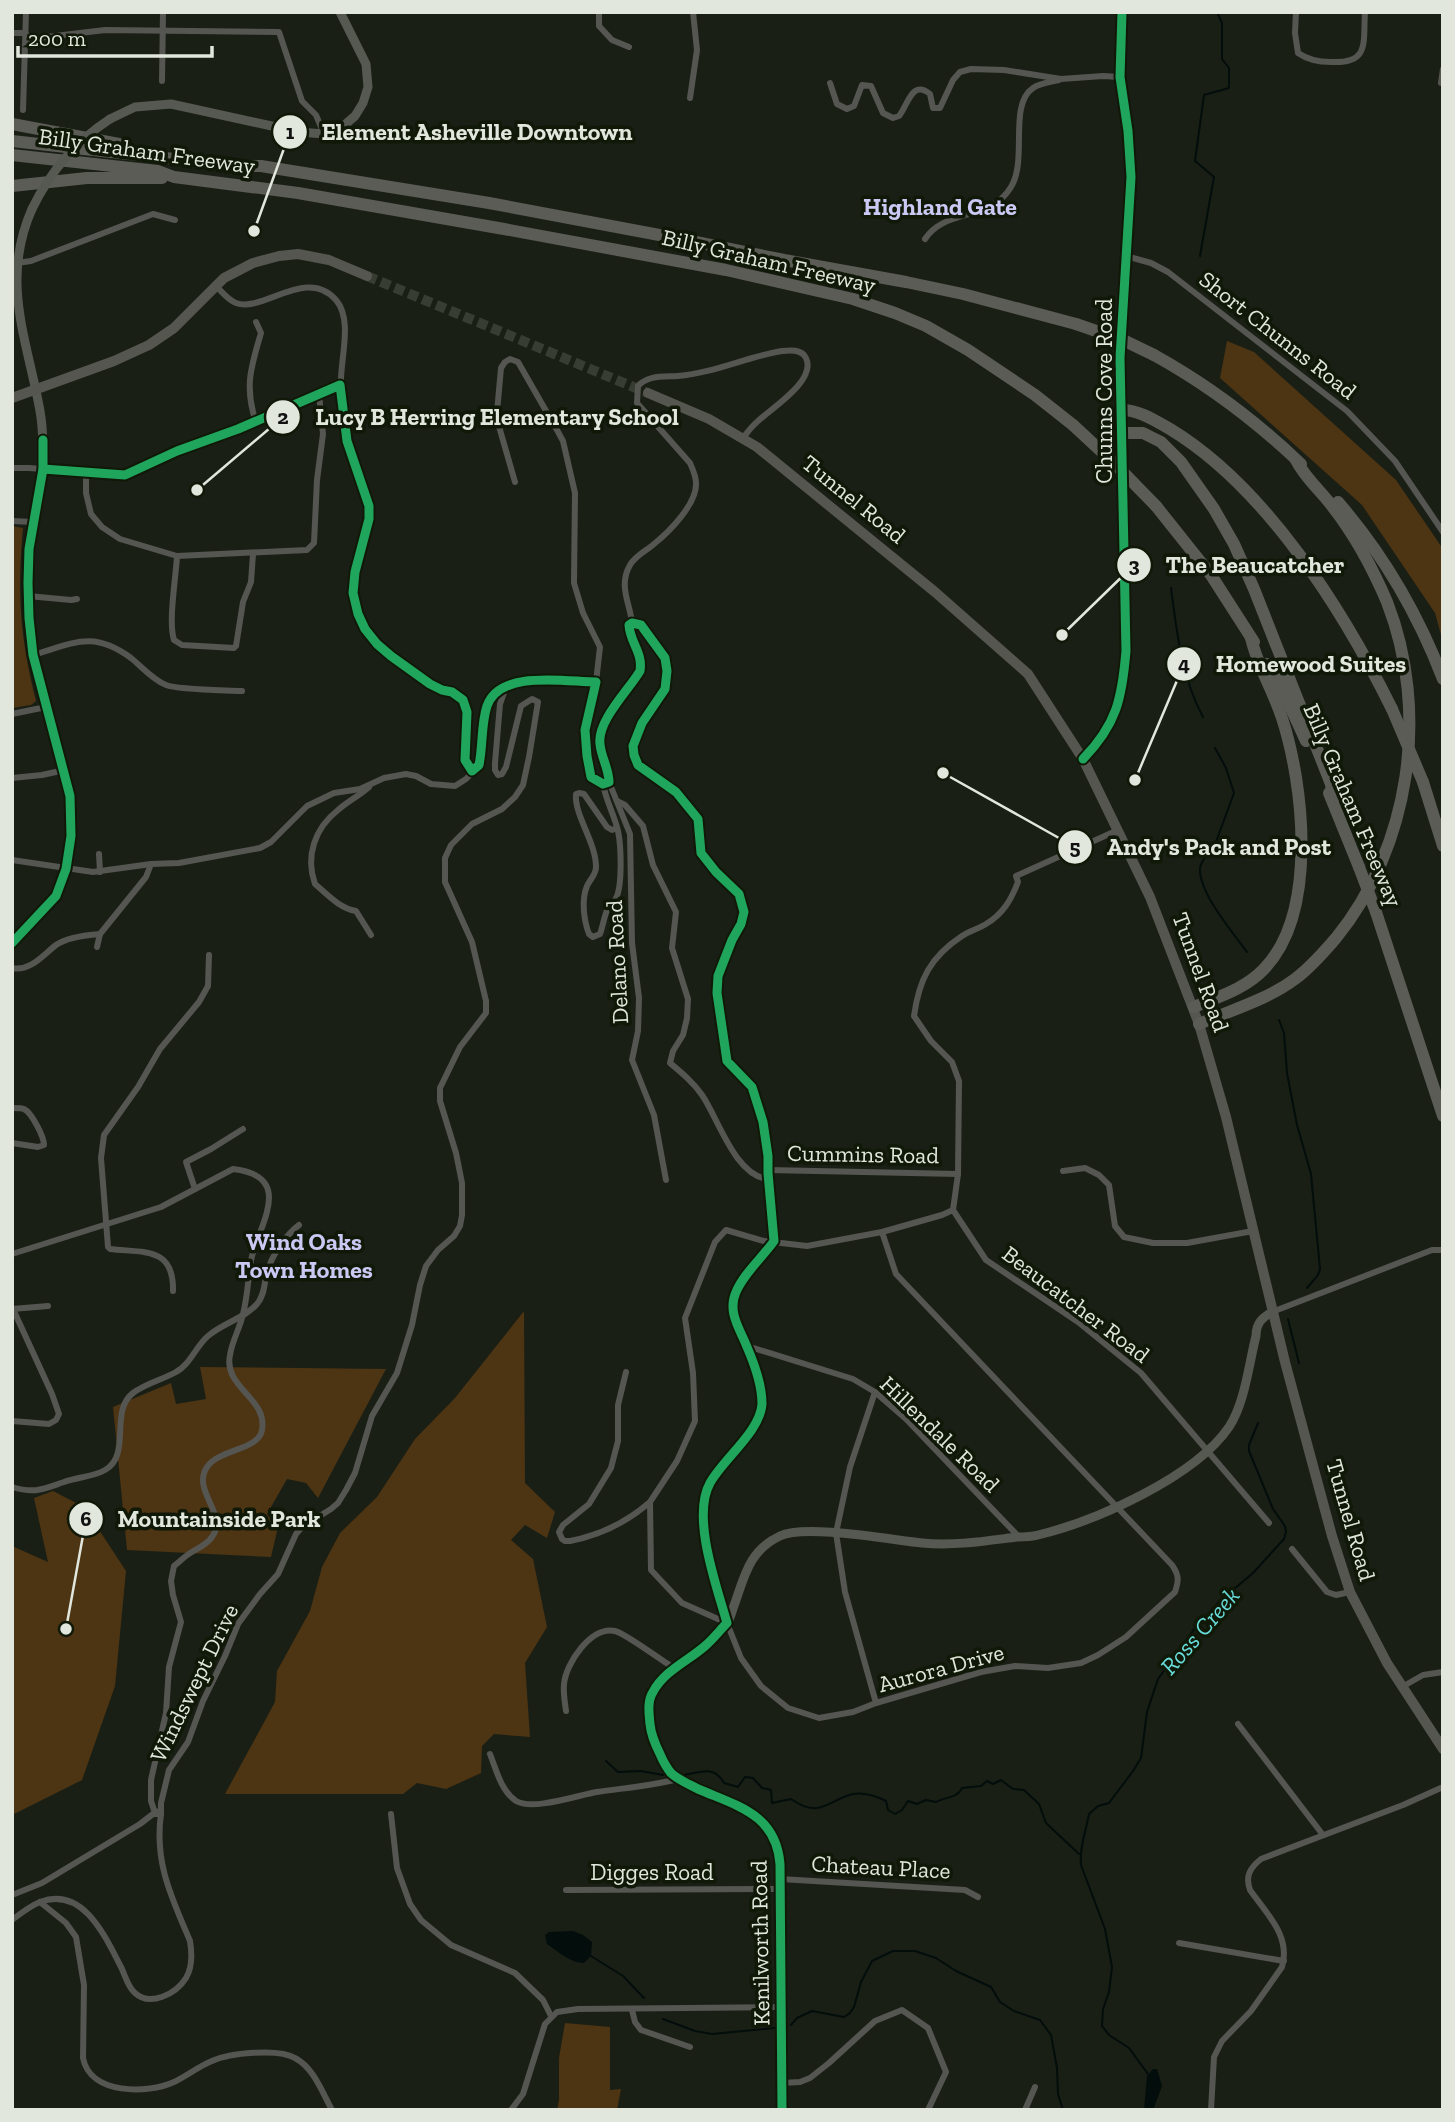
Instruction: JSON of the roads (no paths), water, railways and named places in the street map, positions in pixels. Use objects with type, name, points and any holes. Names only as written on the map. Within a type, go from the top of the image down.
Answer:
[{"type":"highway","points":[[12,124],[261,166]]},
{"type":"highway","name":"Billy Graham Freeway","points":[[12,141],[237,166],[261,166],[489,203],[963,294],[1076,324],[1125,341],[1212,390],[1273,436],[1352,518],[1394,577],[1443,678]]},
{"type":"highway","name":"Billy Graham Freeway","points":[[12,155],[158,171],[174,177],[298,193],[726,270],[842,296],[895,313],[926,327],[1035,395],[1073,425],[1156,506],[1211,575],[1277,678],[1333,800],[1377,912],[1443,1116]]},
{"type":"highway","points":[[12,186],[62,179],[174,177]]},
{"type":"highway","points":[[1121,410],[1139,413],[1181,436],[1229,474],[1280,531],[1329,597],[1373,670],[1392,709],[1423,782],[1443,846]]},
{"type":"highway","points":[[1121,433],[1143,433],[1161,442],[1181,462],[1214,509],[1234,544],[1254,589],[1331,784],[1333,800]]},
{"type":"highway","points":[[1199,1024],[1266,996],[1295,979],[1346,925],[1370,885],[1387,848],[1399,809],[1408,763],[1409,709],[1404,663],[1387,603],[1348,529],[1301,471],[1296,460]]},
{"type":"highway","points":[[1194,1007],[1231,992],[1265,968],[1285,938],[1296,901],[1301,844],[1296,774],[1282,717],[1251,638]]},
{"type":"main road","points":[[12,943],[56,896],[66,869],[71,816],[65,770],[33,655],[28,596],[33,522],[43,469],[43,440],[17,303],[17,263],[28,219],[47,182],[87,135],[110,119],[135,107],[171,104],[299,132],[324,134],[340,129],[355,116],[368,87],[366,64],[340,12]]},
{"type":"main road","points":[[12,398],[114,361],[149,345],[174,328],[224,278],[266,258],[290,254],[329,260],[367,276]]},
{"type":"main road","name":"Chunns Cove Road","points":[[1083,759],[1104,737],[1110,726],[1123,681],[1126,619],[1121,410],[1126,256]]},
{"type":"main road","name":"Tunnel Road","points":[[648,393],[691,411],[743,438],[925,584],[1028,674],[1083,759],[1150,897],[1194,1007],[1226,1117],[1272,1312],[1332,1536],[1350,1592],[1373,1640],[1443,1748]]},
{"type":"main road","points":[[678,1779],[665,1766],[654,1744],[649,1720],[651,1695],[674,1668],[706,1645],[727,1623],[752,1558],[763,1546],[783,1534],[801,1532],[836,1533],[925,1544],[960,1544],[1034,1536],[1055,1531],[1116,1507],[1163,1483],[1208,1450],[1228,1428],[1236,1413],[1259,1322],[1272,1312]]},
{"type":"main road","name":"Kenilworth Road","points":[[678,1779],[733,1803],[761,1819],[778,1848],[782,2110]]},
{"type":"street","points":[[23,110],[26,12]]},
{"type":"street","points":[[162,81],[163,12]]},
{"type":"street","points":[[599,12],[599,26],[612,40],[629,47]]},
{"type":"street","points":[[690,98],[697,50],[693,12]]},
{"type":"street","name":"Chunns Cove Road","points":[[1122,12],[1120,77],[1131,177],[1126,256]]},
{"type":"street","points":[[1296,12],[1294,33],[1298,52],[1306,58],[1321,62],[1348,62],[1357,57],[1363,48],[1365,12]]},
{"type":"street","points":[[25,33],[30,39],[105,30],[279,32],[302,101],[316,115],[324,134]]},
{"type":"street","points":[[12,33],[25,33]]},
{"type":"street","points":[[830,83],[836,104],[846,109],[852,108],[861,87],[867,84],[874,88],[883,113],[889,117],[899,116],[911,95],[919,89],[930,94],[933,108],[940,108],[953,80],[960,72],[971,69],[1004,70],[1061,79],[1120,77]]},
{"type":"street","points":[[1441,83],[1443,69]]},
{"type":"street","points":[[925,239],[943,222],[984,211],[1005,195],[1017,174],[1020,159],[1023,100],[1033,88],[1061,79]]},
{"type":"street","points":[[17,263],[31,261],[153,214],[175,220]]},
{"type":"street","name":"Short Chunns Road","points":[[1126,256],[1160,268],[1192,289],[1338,403],[1395,461],[1443,532]]},
{"type":"street","points":[[215,286],[231,300],[241,304],[250,304],[302,288],[329,293],[342,308],[345,318],[340,385],[347,441],[369,506],[369,519],[355,572],[353,593],[358,614],[365,629],[391,656],[430,684],[452,692],[463,700],[467,712],[465,760],[472,771]]},
{"type":"street","points":[[256,322],[261,333],[255,354],[249,402],[256,422]]},
{"type":"street","points":[[617,828],[612,830],[607,827],[583,794],[576,794],[576,804],[593,844],[596,867],[584,899],[586,927],[593,937],[600,934],[606,911],[617,897],[621,852],[617,828],[606,801],[606,783],[609,776],[601,754],[600,733],[607,718],[640,671],[640,656],[629,631],[629,625],[632,623],[624,594],[629,566],[677,524],[697,486],[690,463],[642,410],[636,395],[638,386],[643,380],[653,377],[704,373],[783,351],[799,351],[807,361],[803,380],[792,393],[755,423],[743,438]]},
{"type":"street","points":[[515,482],[501,437],[497,412],[502,368],[510,359],[518,362],[563,441],[575,493],[574,583],[583,613],[600,647],[585,744],[591,776],[606,783]]},
{"type":"street","points":[[12,468],[125,475],[340,385]]},
{"type":"street","points":[[86,472],[90,514],[102,527],[120,539],[177,556],[307,550],[314,543],[317,480],[323,434],[319,394]]},
{"type":"street","points":[[12,521],[33,522]]},
{"type":"street","points":[[177,556],[172,635],[174,640],[182,645],[234,648],[243,602],[251,582],[253,554]]},
{"type":"street","points":[[28,596],[71,600],[77,598]]},
{"type":"street","points":[[632,623],[641,625],[654,641],[665,658],[667,671],[665,689],[636,735],[634,755],[638,765],[676,792],[698,819],[701,853],[739,894],[744,912],[718,976],[717,993],[727,1061],[752,1087],[763,1122],[774,1241]]},
{"type":"street","points":[[33,655],[85,640],[93,641],[125,655],[164,685],[242,691]]},
{"type":"street","points":[[12,860],[100,872],[150,864],[179,863],[260,848],[271,842],[313,802],[334,793],[359,789],[407,774],[430,784],[455,786],[466,779],[479,765],[486,708],[497,691],[540,680],[596,682]]},
{"type":"street","name":"Windswept Drive","points":[[160,1814],[169,1770],[188,1742],[203,1701],[238,1624],[278,1574],[296,1534],[338,1503],[355,1473],[372,1416],[397,1373],[426,1266],[460,1226],[463,1215],[462,1183],[440,1101],[440,1088],[460,1047],[486,1013],[486,1002],[467,926],[449,893],[444,871],[445,858],[454,841],[472,824],[502,809],[523,785],[538,702],[533,699],[521,706],[506,767],[502,774],[498,775],[495,763],[500,704],[506,687]]},
{"type":"street","points":[[12,714],[46,707]]},
{"type":"street","points":[[12,778],[65,770]]},
{"type":"street","points":[[371,935],[356,911],[339,904],[315,884],[310,858],[324,823],[376,782]]},
{"type":"street","name":"Delano Road","points":[[606,783],[631,834],[632,943],[639,998],[638,1031],[632,1060],[654,1115],[666,1180]]},
{"type":"street","points":[[616,800],[625,805],[643,826],[653,865],[676,912],[672,948],[688,999],[683,1035],[673,1051],[670,1063],[686,1076],[702,1096],[717,1126],[746,1168],[755,1175],[768,1178]]},
{"type":"street","points":[[626,1373],[618,1405],[618,1441],[611,1468],[585,1509],[563,1525],[559,1532],[565,1541],[604,1531],[629,1519],[650,1502],[677,1461],[695,1422],[693,1373],[685,1318],[715,1242],[726,1230],[764,1241],[807,1246],[882,1232],[953,1210],[958,1174],[959,1081],[952,1062],[931,1041],[914,1016],[919,988],[925,974],[947,946],[986,925],[1004,910],[1018,882],[1016,876],[1118,830]]},
{"type":"street","points":[[99,854],[100,872]]},
{"type":"street","points":[[97,947],[100,934],[146,877],[150,864]]},
{"type":"street","points":[[12,968],[16,970],[33,964],[58,944],[77,937],[100,934]]},
{"type":"street","points":[[173,1291],[169,1266],[157,1255],[138,1250],[110,1249],[101,1158],[104,1135],[138,1087],[160,1049],[199,1002],[208,986],[209,955]]},
{"type":"street","points":[[12,1108],[23,1108],[27,1111],[40,1131],[44,1145],[38,1147],[12,1143]]},
{"type":"street","points":[[195,1189],[187,1162],[243,1129]]},
{"type":"street","points":[[1063,1171],[1085,1168],[1099,1175],[1109,1185],[1115,1226],[1124,1237],[1153,1243],[1187,1243],[1253,1231]]},
{"type":"street","points":[[12,1254],[161,1207],[233,1170],[245,1171],[261,1178],[268,1192],[266,1220],[253,1254],[243,1314],[229,1358],[237,1385],[256,1404],[262,1418],[262,1430],[258,1438],[217,1457],[208,1465],[203,1474],[203,1487],[218,1524],[213,1537],[174,1566],[173,1595],[181,1622],[169,1667],[166,1713],[150,1790],[155,1810],[160,1814]]},
{"type":"street","name":"Cummins Road","points":[[768,1170],[958,1174]]},
{"type":"street","name":"Beaucatcher Road","points":[[953,1210],[986,1260],[1078,1322],[1141,1373],[1269,1523]]},
{"type":"street","points":[[12,1487],[33,1492],[43,1490],[99,1473],[111,1466],[118,1452],[123,1406],[127,1398],[141,1388],[179,1371],[208,1336],[260,1300],[269,1266],[292,1231],[299,1225]]},
{"type":"street","name":"Aurora Drive","points":[[774,1241],[734,1294],[733,1315],[747,1346],[762,1405],[754,1425],[710,1484],[703,1506],[709,1562],[727,1623],[741,1658],[761,1686],[788,1708],[819,1718],[853,1712],[876,1703],[999,1669],[1015,1666],[1048,1668],[1081,1663],[1126,1637],[1175,1592],[1179,1575],[896,1274],[882,1232]]},
{"type":"street","points":[[1272,1312],[1432,1250],[1443,1250]]},
{"type":"street","points":[[12,1421],[49,1424],[56,1420],[59,1414],[13,1309],[48,1306]]},
{"type":"street","name":"Hillendale Road","points":[[747,1346],[853,1379],[876,1392],[906,1419],[1019,1537]]},
{"type":"street","points":[[876,1392],[850,1467],[836,1533],[845,1592],[876,1703]]},
{"type":"street","points":[[650,1502],[652,1570],[682,1603],[727,1623]]},
{"type":"street","points":[[1292,1549],[1328,1592],[1336,1595],[1350,1592]]},
{"type":"street","points":[[566,1712],[564,1684],[569,1663],[590,1639],[602,1630],[617,1631],[674,1668]]},
{"type":"street","points":[[1402,1687],[1423,1675],[1443,1672]]},
{"type":"street","points":[[1238,1724],[1323,1835]]},
{"type":"street","points":[[490,1754],[509,1793],[517,1801],[526,1803],[535,1804],[678,1779]]},
{"type":"street","points":[[1211,2110],[1214,2057],[1222,2041],[1251,2011],[1284,1961],[1283,1936],[1247,1883],[1252,1867],[1261,1859],[1443,1787]]},
{"type":"street","points":[[12,1895],[42,1883],[153,1814],[160,1814]]},
{"type":"street","points":[[12,1920],[40,1902],[61,1899],[83,1908],[108,1942],[130,1987],[141,1997],[156,1999],[178,1986],[189,1969],[190,1941],[171,1898],[163,1870],[159,1842],[160,1814]]},
{"type":"street","points":[[391,1814],[397,1868],[410,1904],[421,1920],[451,1945],[515,1973],[543,2000],[551,2016]]},
{"type":"street","name":"Digges Road","points":[[566,1890],[780,1884]]},
{"type":"street","name":"Chateau Place","points":[[780,1884],[965,1890],[978,1897]]},
{"type":"street","points":[[40,1902],[66,1923],[76,1937],[84,1984],[83,2058],[84,2065],[94,2078],[110,2086],[139,2090],[176,2081],[212,2061],[268,2051],[278,2052],[289,2054],[306,2066],[332,2110]]},
{"type":"street","points":[[1179,1944],[1284,1961]]},
{"type":"street","points":[[511,2110],[523,2094],[545,2024],[557,2012],[578,2009],[780,2007]]},
{"type":"street","points":[[632,2010],[635,2022],[641,2030],[690,2047]]},
{"type":"street","points":[[782,2083],[800,2082],[810,2078],[875,2021],[902,2010],[928,2028],[946,2072],[928,2110]]},
{"type":"street","points":[[1025,2110],[1035,2087]]},
{"type":"waterway","name":"Ross Creek","points":[[1200,256],[1214,177],[1195,161],[1204,95],[1229,88],[1229,68],[1222,59],[1222,23],[1217,12]]},
{"type":"waterway","name":"Ross Creek","points":[[1171,588],[1185,670],[1203,717]]},
{"type":"waterway","name":"Ross Creek","points":[[1215,748],[1226,768],[1234,793],[1213,850],[1202,863],[1201,879],[1211,901],[1247,952]]},
{"type":"waterway","name":"Ross Creek","points":[[1279,1020],[1284,1033],[1287,1073],[1297,1125],[1311,1174],[1320,1269],[1307,1288]]},
{"type":"waterway","name":"Ross Creek","points":[[1288,1319],[1299,1363]]},
{"type":"waterway","name":"Ross Creek","points":[[1148,2074],[1129,2048],[1109,2035],[1102,2026],[1112,1967],[1105,1929],[1081,1865],[1082,1846],[1089,1814],[1098,1806],[1109,1803],[1141,1758],[1147,1712],[1158,1679],[1195,1628],[1221,1600],[1253,1573],[1284,1539],[1285,1526],[1273,1509],[1249,1451],[1258,1423]]},
{"type":"waterway","points":[[606,1761],[618,1772],[641,1771],[663,1775]]},
{"type":"waterway","points":[[684,1775],[711,1772],[724,1783],[738,1787],[745,1777],[753,1778],[762,1788],[771,1790],[772,1803],[791,1799],[809,1808],[823,1807],[853,1794],[866,1794],[886,1801],[888,1810],[895,1814],[902,1810],[908,1801],[917,1804],[926,1800],[936,1802],[954,1796],[962,1788],[981,1786],[987,1781],[993,1784],[1001,1780],[1013,1789],[1024,1790],[1039,1804],[1046,1823],[1079,1854]]},
{"type":"waterway","points":[[791,2025],[797,2018],[812,2011],[844,2017],[854,2007],[861,1982],[872,1961],[893,1951],[915,1951],[936,1958],[956,1971],[991,1987],[1000,2002],[1014,2011],[1040,2020],[1051,2035],[1058,2094],[1063,2110]]},
{"type":"waterway","points":[[591,1956],[623,1976],[644,1998]]},
{"type":"waterway","points":[[663,2019],[695,2031],[712,2034],[774,2028]]},
{"type":"tunnel","points":[[367,276],[648,393]]},
{"type":"place","name":"Element Asheville Downtown","points":[[254,231]]},
{"type":"place","name":"Lucy B Herring Elementary School","points":[[197,490]]},
{"type":"place","name":"The Beaucatcher","points":[[1062,635]]},
{"type":"place","name":"Andy's Pack and Post","points":[[943,773]]},
{"type":"place","name":"Homewood Suites","points":[[1135,780]]},
{"type":"place","name":"Mountainside Park","points":[[66,1629]]},
{"type":"district","name":"Highland Gate","points":[[940,207]]},
{"type":"district","name":"Wind Oaks Town Homes","points":[[304,1256]]}]
